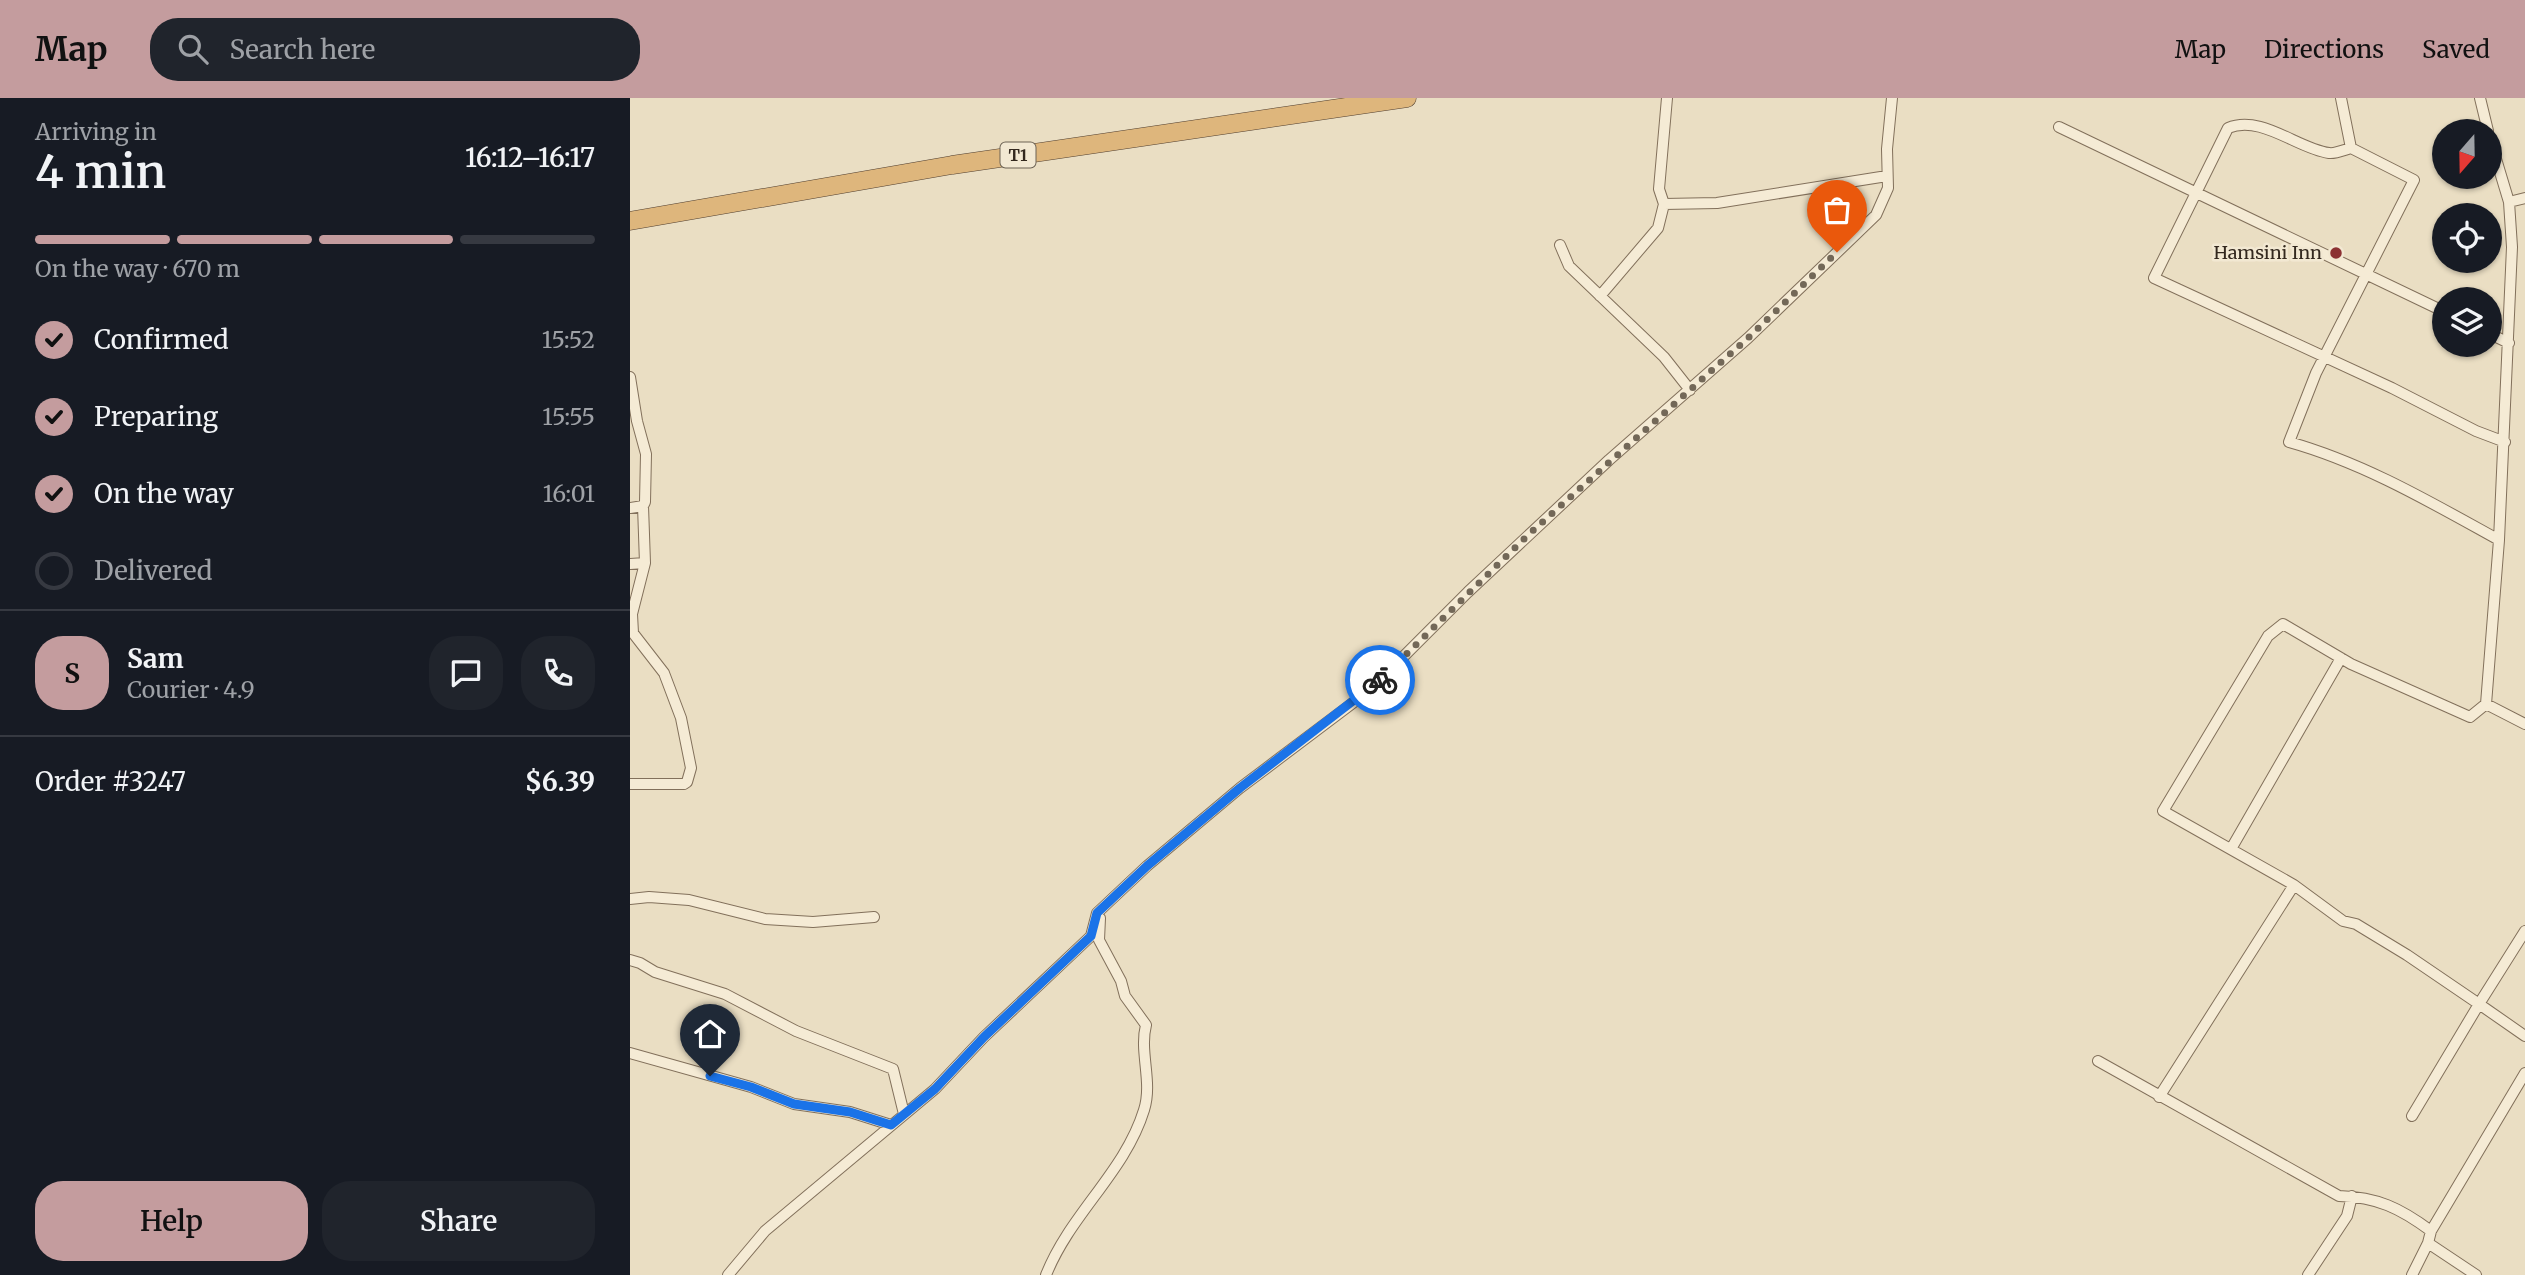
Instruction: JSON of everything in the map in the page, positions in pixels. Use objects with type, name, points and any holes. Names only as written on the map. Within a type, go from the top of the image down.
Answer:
[{"type":"highway","name":"T1","points":[[630,221],[1321,104],[1407,98]]},
{"type":"street","points":[[1600,296],[1658,229],[1664,204],[1659,189],[1667,98]]},
{"type":"street","points":[[728,1275],[765,1231],[935,1089],[984,1037],[1091,936],[1097,913],[1147,866],[1240,788],[1370,690],[1609,460],[1690,390],[1877,215],[1888,188],[1886,149],[1892,98]]},
{"type":"street","points":[[2341,98],[2351,148]]},
{"type":"street","points":[[2480,98],[2485,119]]},
{"type":"street","points":[[2499,540],[2427,500],[2325,452],[2290,442],[2325,356],[2414,180],[2351,148],[2331,154],[2273,131],[2239,124],[2228,128],[2154,278],[2325,356],[2476,431],[2505,442]]},
{"type":"street","points":[[2059,127],[2432,306]]},
{"type":"street","points":[[1664,204],[1717,203],[1887,176]]},
{"type":"street","points":[[2502,177],[2510,202],[2512,247],[2505,442],[2486,704],[2470,717],[2342,658],[2283,624],[2268,636],[2163,811],[2294,886],[2343,921],[2356,924],[2407,955],[2525,1036]]},
{"type":"street","points":[[2510,202],[2525,198]]},
{"type":"street","points":[[1560,245],[1569,266],[1664,357],[1690,390]]},
{"type":"street","points":[[2502,340],[2509,343]]},
{"type":"street","points":[[630,377],[646,454],[643,506],[645,563],[632,614],[633,633],[664,673],[681,718],[691,768],[684,784],[630,784]]},
{"type":"street","points":[[630,508],[643,506]]},
{"type":"street","points":[[630,564],[645,563]]},
{"type":"street","points":[[2231,849],[2342,658]]},
{"type":"street","points":[[2486,704],[2525,724]]},
{"type":"street","points":[[2159,1097],[2294,886]]},
{"type":"street","points":[[630,899],[649,897],[690,900],[765,919],[813,922],[874,917]]},
{"type":"street","points":[[1046,1275],[1055,1254],[1126,1154],[1145,1107],[1147,1070],[1142,1041],[1146,1025],[1125,996],[1121,981],[1099,940],[1101,909]]},
{"type":"street","points":[[2412,1116],[2525,931]]},
{"type":"street","points":[[630,960],[655,972],[725,995],[806,1035],[893,1069],[904,1114]]},
{"type":"street","points":[[630,1053],[751,1087],[794,1104],[850,1112],[891,1125]]},
{"type":"street","points":[[2098,1061],[2339,1196],[2370,1197],[2412,1217],[2431,1231]]},
{"type":"street","points":[[2412,1275],[2428,1244],[2431,1231],[2525,1073]]},
{"type":"street","points":[[2308,1275],[2347,1216],[2352,1196]]},
{"type":"street","points":[[2428,1244],[2476,1275]]},
{"type":"way so far","points":[[1380,680],[1528,535],[1748,338],[1837,252]]},
{"type":"place","name":"Hamsini Inn","points":[[2336,253]]},
{"type":"route","points":[[710,1076],[751,1087],[794,1104],[850,1112],[891,1125],[935,1089],[984,1037],[1091,936],[1097,913],[1147,866],[1240,788],[1380,680]]}]
